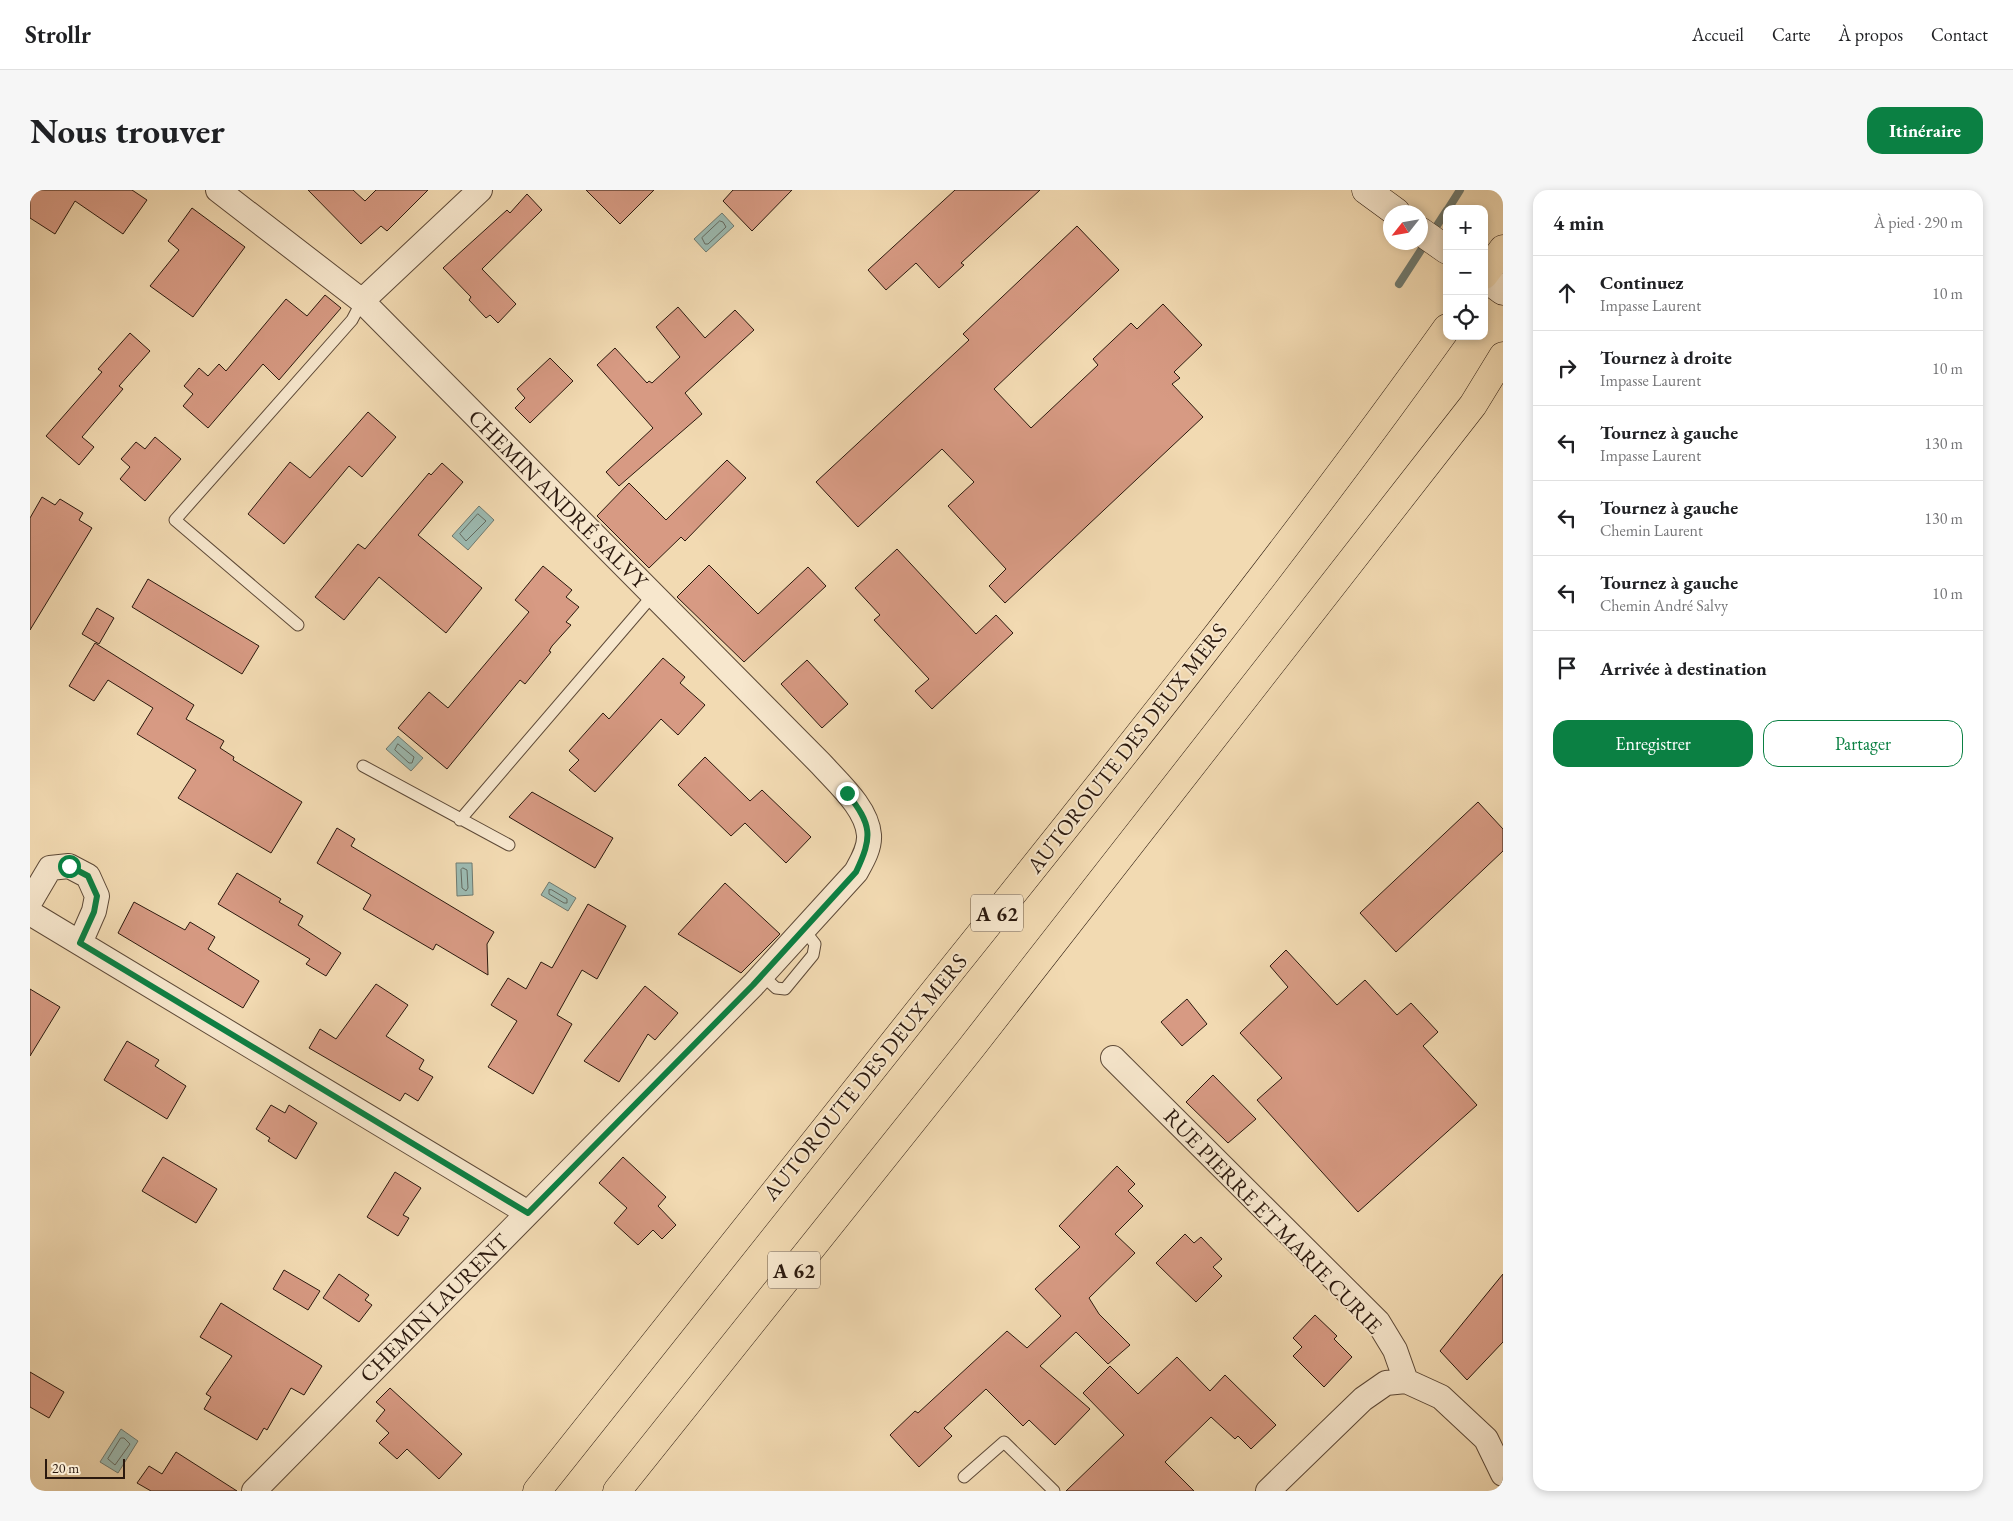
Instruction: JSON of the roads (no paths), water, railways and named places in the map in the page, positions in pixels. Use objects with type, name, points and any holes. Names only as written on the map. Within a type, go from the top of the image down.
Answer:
[{"type":"highway","points":[[1488,270],[1503,249]]},
{"type":"highway","name":"AUTOROUTE DES DEUX MERS","points":[[537,1491],[764,1202],[1112,770],[1377,426],[1443,334]]},
{"type":"highway","name":"A 62","points":[[617,1491],[971,1048],[1473,404],[1503,356]]},
{"type":"highway","points":[[1473,404],[1503,369]]},
{"type":"street","name":"CHEMIN ANDRÉ SALVY","points":[[218,190],[362,301],[822,764],[861,811],[869,835]]},
{"type":"street","points":[[362,301],[480,190]]},
{"type":"street","points":[[1366,190],[1386,205]]},
{"type":"street","points":[[1428,236],[1443,247]]},
{"type":"street","points":[[1488,279],[1503,290]]},
{"type":"street","name":"CHEMIN LAURENT","points":[[254,1491],[762,975],[856,872],[866,851],[869,835]]},
{"type":"street","points":[[30,902],[50,868],[69,866],[88,876],[97,896],[94,912],[80,943]]},
{"type":"street","points":[[30,913],[528,1213]]},
{"type":"street","name":"RUE PIERRE ET MARIE CURIE","points":[[1112,1058],[1378,1322],[1394,1350],[1406,1381]]},
{"type":"street","points":[[1268,1491],[1364,1399],[1386,1383],[1406,1381],[1441,1397],[1486,1440],[1503,1474]]},
{"type":"lane","points":[[298,625],[175,520],[352,320],[362,301]]},
{"type":"lane","points":[[460,820],[653,596]]},
{"type":"lane","points":[[363,766],[509,846]]},
{"type":"lane","points":[[964,1477],[1004,1442],[1054,1491]]},
{"type":"water","points":[[722,213],[734,226],[706,252],[694,239]]},
{"type":"water","points":[[479,506],[494,520],[468,550],[452,536]]},
{"type":"water","points":[[398,736],[423,758],[411,771],[386,749]]},
{"type":"water","points":[[456,863],[472,863],[473,895],[457,896]]},
{"type":"water","points":[[549,882],[576,898],[568,911],[541,895]]},
{"type":"water","points":[[121,1429],[138,1441],[118,1473],[100,1462]]},
{"type":"waterway","points":[[1451,205],[1460,190]]},
{"type":"waterway","points":[[1399,284],[1443,216]]}]
